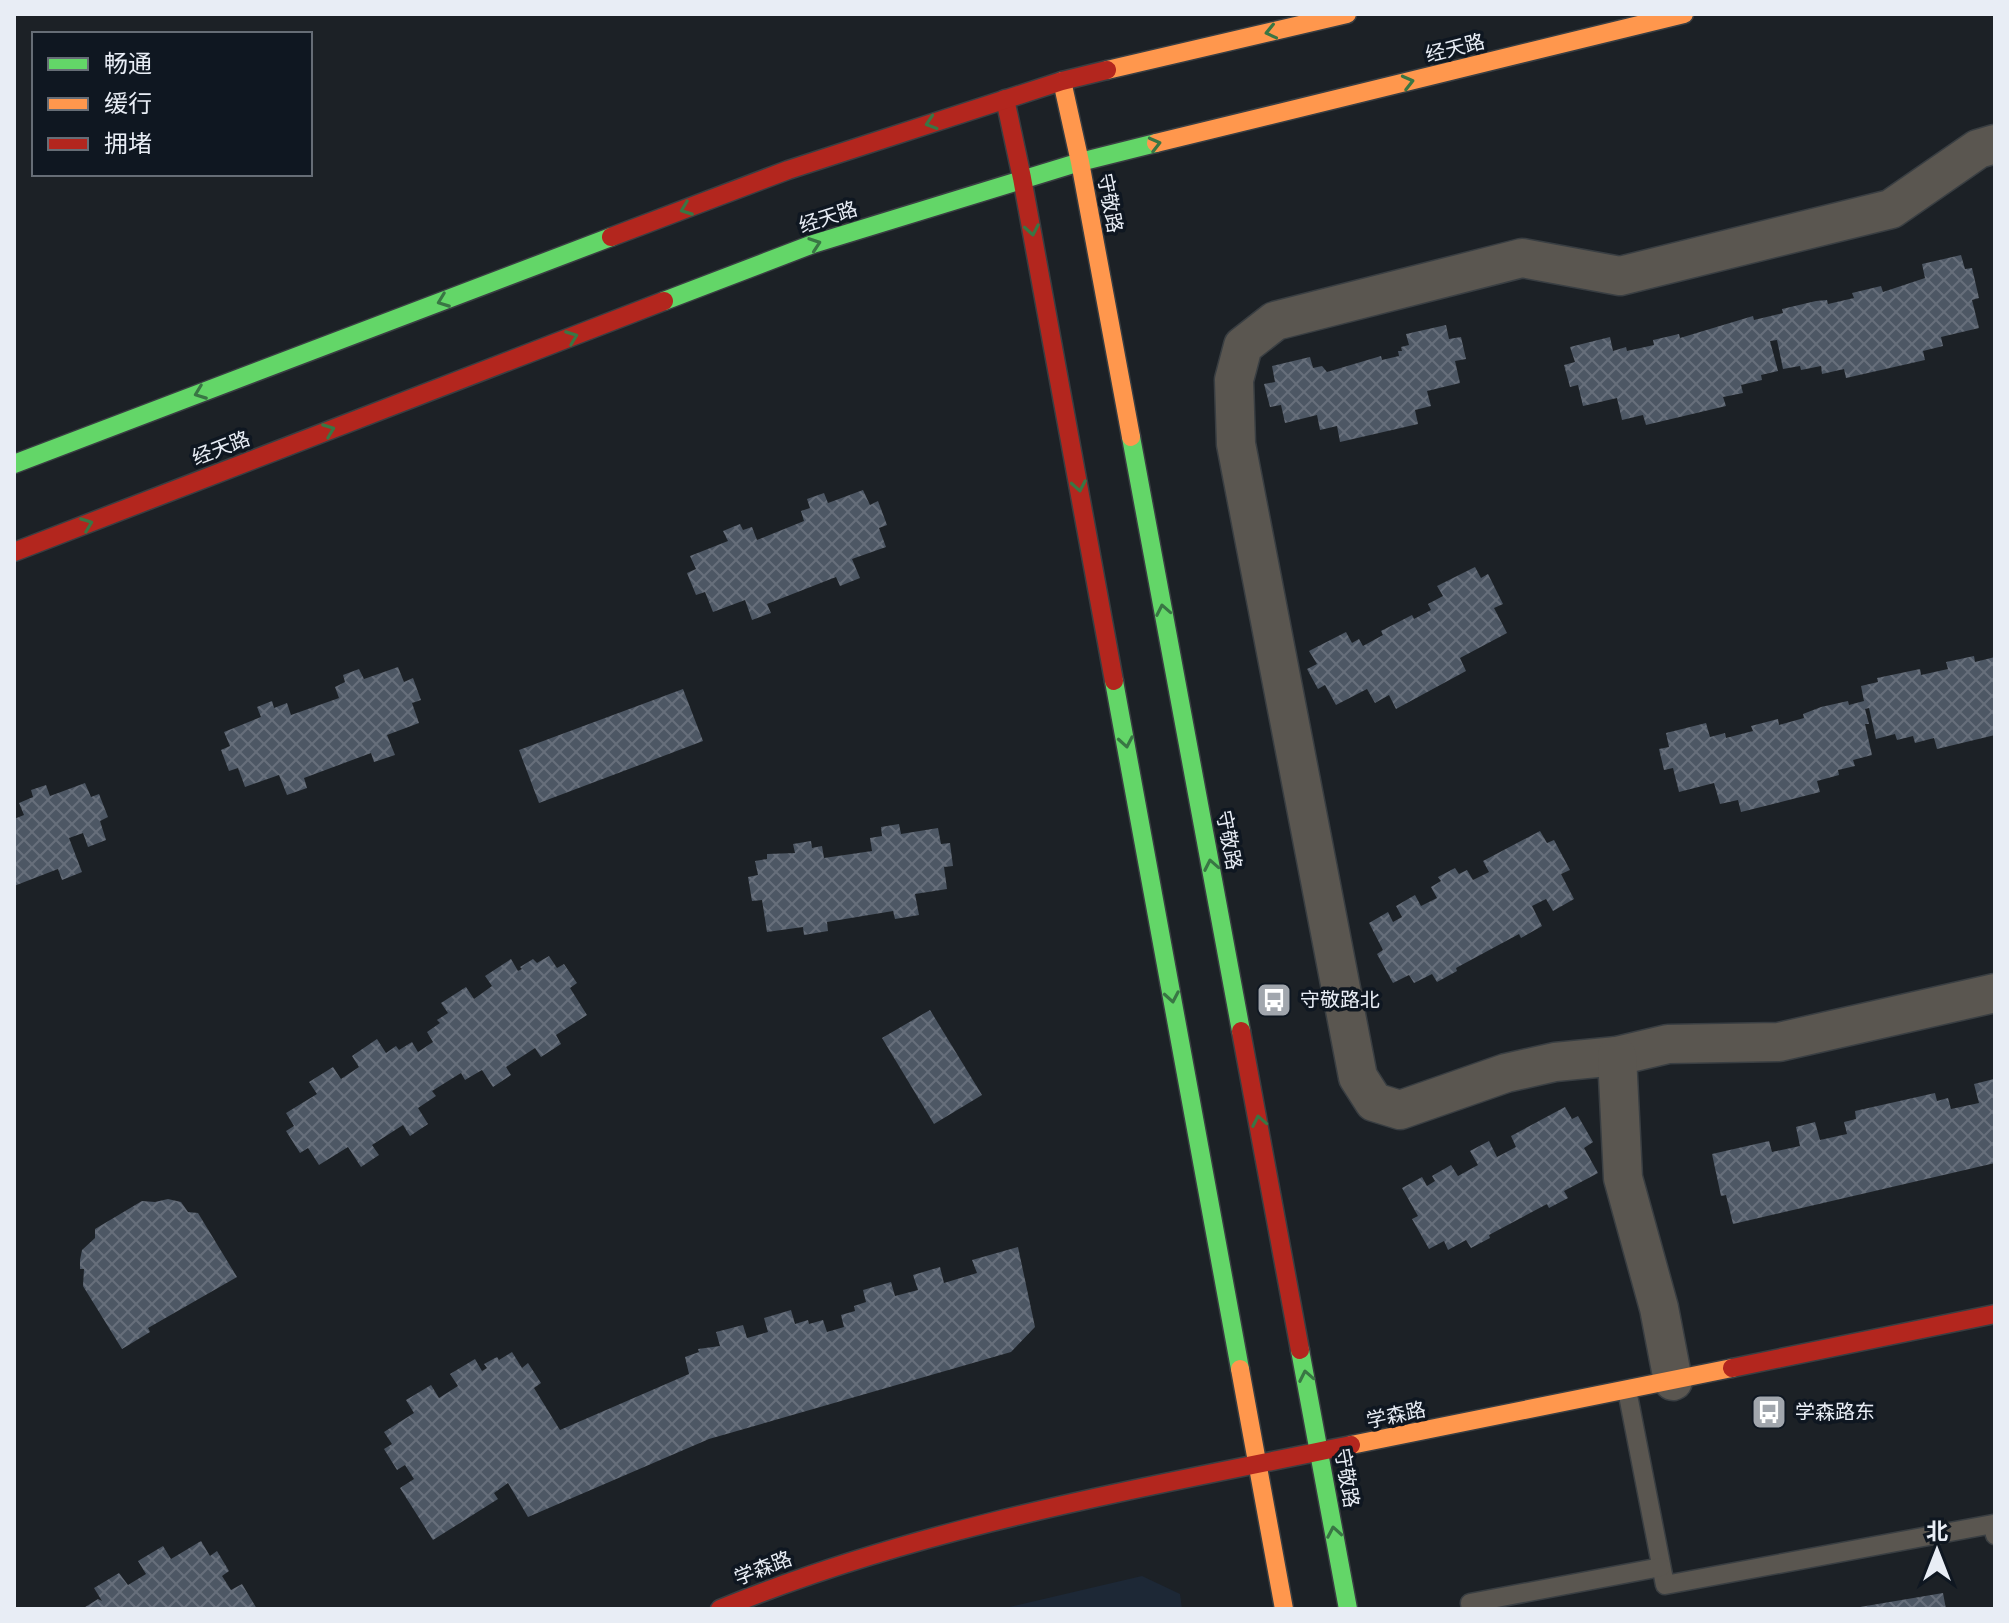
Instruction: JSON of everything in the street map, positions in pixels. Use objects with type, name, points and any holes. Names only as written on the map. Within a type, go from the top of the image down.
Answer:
[{"type":"main road","points":[[14,464],[788,170],[1062,81],[1347,14]]},
{"type":"main road","name":"经天路","points":[[14,552],[813,244],[1080,162],[1684,14]]},
{"type":"main road","name":"守敬路","points":[[1062,81],[1080,162],[1348,1609]]},
{"type":"main road","points":[[1005,99],[1284,1609]]},
{"type":"main road","name":"学森路","points":[[720,1609],[793,1579],[1034,1510],[1995,1314]]},
{"type":"street","points":[[1995,144],[1978,149],[1891,209],[1620,276],[1522,258],[1275,321],[1243,346],[1234,380],[1236,444],[1358,1077],[1374,1102],[1400,1110],[1506,1073],[1555,1062],[1617,1056],[1668,1044],[1779,1042],[1995,993]]},
{"type":"street","points":[[1617,1056],[1623,1178],[1659,1308],[1673,1381]]},
{"type":"lane","points":[[1627,1390],[1665,1585],[1993,1524],[1995,1535]]},
{"type":"lane","points":[[1471,1609],[1470,1603],[1661,1567]]},
{"type":"shaded area","points":[[1142,1576],[1180,1594],[1182,1609],[1001,1609]]},
{"type":"building","points":[[1961,255],[1965,269],[1972,268],[1979,298],[1972,300],[1979,328],[1941,337],[1943,346],[1923,351],[1925,360],[1846,378],[1844,369],[1822,374],[1821,366],[1801,370],[1800,366],[1783,369],[1777,340],[1770,341],[1778,371],[1761,375],[1762,380],[1741,385],[1743,393],[1723,397],[1726,406],[1646,425],[1643,415],[1622,420],[1617,398],[1583,406],[1578,385],[1570,387],[1564,365],[1575,362],[1570,347],[1610,337],[1613,351],[1626,347],[1627,351],[1654,345],[1653,340],[1679,334],[1680,338],[1753,316],[1754,320],[1783,313],[1782,309],[1816,301],[1827,300],[1828,304],[1854,298],[1852,293],[1881,286],[1883,292],[1925,278],[1922,264]]},
{"type":"building","points":[[1446,325],[1449,339],[1461,337],[1466,359],[1455,361],[1460,383],[1427,391],[1431,406],[1415,410],[1418,424],[1340,442],[1337,426],[1320,430],[1317,415],[1285,423],[1281,405],[1270,407],[1264,384],[1275,382],[1272,366],[1310,357],[1313,368],[1322,366],[1327,372],[1381,356],[1382,360],[1399,356],[1401,347],[1409,345],[1406,334]]},
{"type":"building","points":[[863,490],[870,505],[878,501],[887,525],[879,528],[886,547],[852,559],[860,578],[840,586],[836,577],[767,604],[771,613],[752,620],[745,600],[713,612],[705,592],[696,595],[687,573],[696,569],[690,556],[728,541],[723,531],[740,524],[743,530],[752,527],[757,540],[804,521],[801,511],[810,508],[807,499],[824,493],[828,503]]},
{"type":"building","points":[[1475,567],[1481,578],[1488,574],[1503,604],[1494,608],[1507,633],[1460,658],[1466,671],[1396,709],[1389,695],[1375,703],[1367,689],[1336,705],[1325,685],[1318,689],[1307,669],[1317,664],[1309,651],[1346,632],[1352,643],[1359,639],[1363,646],[1383,635],[1381,631],[1412,615],[1414,619],[1431,610],[1428,604],[1443,596],[1437,586]]},
{"type":"building","points":[[1974,656],[1975,662],[1995,657],[1995,735],[1937,749],[1934,738],[1915,743],[1913,736],[1897,740],[1895,734],[1876,739],[1869,708],[1865,709],[1872,755],[1853,760],[1855,766],[1838,770],[1839,775],[1817,781],[1820,792],[1741,812],[1738,800],[1720,804],[1714,783],[1679,792],[1673,768],[1664,770],[1659,749],[1669,747],[1666,733],[1706,723],[1710,737],[1725,733],[1726,738],[1753,731],[1751,726],[1778,719],[1779,725],[1804,718],[1803,714],[1821,707],[1864,701],[1861,686],[1878,682],[1877,678],[1920,669],[1921,675],[1948,669],[1946,662]]},
{"type":"building","points":[[398,667],[404,682],[413,678],[421,700],[412,703],[419,723],[387,735],[395,755],[374,762],[371,753],[304,778],[307,788],[287,795],[279,775],[245,787],[238,768],[229,771],[221,750],[230,746],[224,732],[261,717],[257,707],[272,701],[274,708],[287,703],[291,715],[339,698],[335,687],[345,682],[343,675],[359,669],[364,679]]},
{"type":"building","points":[[683,689],[703,741],[539,803],[519,750]]},
{"type":"building","points":[[85,783],[91,797],[99,794],[108,817],[100,821],[106,840],[88,847],[83,833],[69,838],[82,872],[62,880],[58,869],[14,886],[14,819],[24,815],[19,803],[33,797],[31,790],[46,785],[50,796]]},
{"type":"building","points":[[899,824],[901,834],[938,828],[941,844],[950,843],[953,866],[944,867],[947,889],[915,894],[919,915],[895,919],[893,911],[827,922],[828,931],[804,935],[803,927],[767,932],[762,900],[752,901],[748,877],[758,875],[755,861],[767,859],[767,854],[795,853],[793,844],[811,841],[812,848],[822,846],[824,858],[872,851],[870,838],[882,836],[881,827]]},
{"type":"building","points":[[1540,831],[1547,843],[1554,840],[1570,870],[1561,874],[1574,899],[1553,911],[1546,899],[1532,906],[1542,926],[1521,938],[1519,934],[1456,968],[1457,971],[1437,982],[1432,974],[1414,983],[1409,975],[1393,983],[1377,954],[1383,950],[1369,923],[1388,912],[1393,922],[1402,917],[1396,906],[1415,895],[1421,906],[1437,898],[1431,887],[1441,881],[1438,877],[1455,868],[1459,874],[1467,870],[1473,880],[1489,872],[1483,861]]},
{"type":"building","points":[[549,956],[557,968],[564,964],[577,983],[570,988],[587,1015],[556,1035],[561,1044],[541,1057],[535,1048],[506,1067],[511,1075],[493,1087],[482,1070],[465,1080],[461,1073],[432,1091],[436,1096],[418,1108],[428,1124],[410,1136],[403,1125],[372,1145],[379,1155],[361,1167],[348,1147],[319,1165],[308,1148],[300,1153],[286,1131],[294,1126],[286,1113],[317,1094],[309,1082],[333,1067],[341,1079],[359,1067],[352,1056],[377,1039],[386,1053],[396,1046],[399,1050],[412,1042],[418,1052],[433,1042],[427,1032],[448,1013],[441,1003],[466,987],[474,999],[492,986],[485,976],[511,959],[518,971],[533,959],[537,963]]},
{"type":"building","points":[[930,1010],[982,1095],[934,1124],[882,1038]]},
{"type":"building","points":[[1994,1079],[1995,1163],[1733,1224],[1726,1195],[1721,1196],[1712,1154],[1769,1141],[1772,1152],[1800,1146],[1796,1127],[1815,1122],[1820,1140],[1847,1134],[1844,1122],[1856,1119],[1855,1111],[1935,1093],[1937,1101],[1948,1098],[1951,1109],[1979,1103],[1974,1084]]},
{"type":"building","points":[[1565,1107],[1572,1119],[1578,1116],[1593,1142],[1584,1148],[1598,1173],[1564,1191],[1568,1198],[1549,1208],[1547,1204],[1471,1248],[1466,1240],[1448,1250],[1444,1241],[1429,1249],[1412,1219],[1418,1216],[1402,1188],[1422,1177],[1427,1186],[1435,1181],[1432,1176],[1451,1165],[1458,1176],[1478,1165],[1470,1151],[1489,1141],[1497,1157],[1516,1147],[1511,1136]]},
{"type":"building","points":[[168,1199],[181,1202],[188,1212],[198,1213],[237,1277],[148,1328],[150,1332],[122,1349],[83,1286],[84,1269],[80,1269],[82,1250],[95,1238],[95,1229],[142,1201]]},
{"type":"building","points":[[1018,1247],[1035,1327],[1011,1352],[709,1439],[528,1517],[508,1483],[494,1493],[498,1499],[433,1540],[400,1488],[414,1479],[405,1465],[397,1470],[384,1449],[392,1444],[384,1432],[414,1413],[406,1400],[431,1385],[439,1398],[458,1386],[450,1374],[475,1359],[482,1371],[487,1368],[484,1364],[512,1352],[522,1368],[528,1363],[541,1383],[534,1388],[560,1430],[689,1374],[685,1357],[699,1352],[698,1349],[720,1346],[716,1332],[743,1325],[747,1338],[768,1332],[764,1318],[791,1310],[795,1324],[823,1320],[827,1332],[844,1327],[841,1315],[855,1311],[854,1306],[866,1302],[863,1290],[891,1282],[895,1296],[918,1290],[913,1275],[940,1267],[944,1283],[977,1273],[972,1260]]},
{"type":"building","points":[[201,1541],[210,1556],[217,1551],[229,1571],[222,1576],[231,1590],[242,1584],[257,1609],[82,1609],[98,1599],[102,1601],[94,1588],[119,1573],[128,1585],[146,1574],[138,1561],[163,1546],[171,1559]]},
{"type":"building","points":[[1943,1593],[1946,1609],[1860,1609],[1860,1607]]},
{"type":"traffic: fast","points":[[664,301],[813,244],[1080,162],[1156,143]]},
{"type":"traffic: fast","points":[[14,464],[611,237]]},
{"type":"traffic: fast","points":[[1131,437],[1241,1031]]},
{"type":"traffic: fast","points":[[1114,681],[1240,1369]]},
{"type":"traffic: fast","points":[[1300,1350],[1348,1609]]},
{"type":"traffic: slow","points":[[1107,70],[1347,14]]},
{"type":"traffic: slow","points":[[1156,143],[1684,14]]},
{"type":"traffic: slow","points":[[1062,81],[1131,437]]},
{"type":"traffic: slow","points":[[1351,1445],[1732,1368]]},
{"type":"traffic: slow","points":[[1240,1369],[1284,1609]]},
{"type":"traffic: jam","points":[[611,237],[788,170],[1062,81],[1107,70]]},
{"type":"traffic: jam","points":[[1005,99],[1114,681]]},
{"type":"traffic: jam","points":[[14,552],[664,301]]},
{"type":"traffic: jam","points":[[1241,1031],[1300,1350]]},
{"type":"traffic: jam","points":[[1732,1368],[1995,1314]]},
{"type":"traffic: jam","points":[[720,1609],[796,1580],[952,1532],[1111,1494],[1351,1445]]},
{"type":"place","name":"守敬路北","points":[[1274,1000]]},
{"type":"place","name":"学森路东","points":[[1769,1412]]}]
